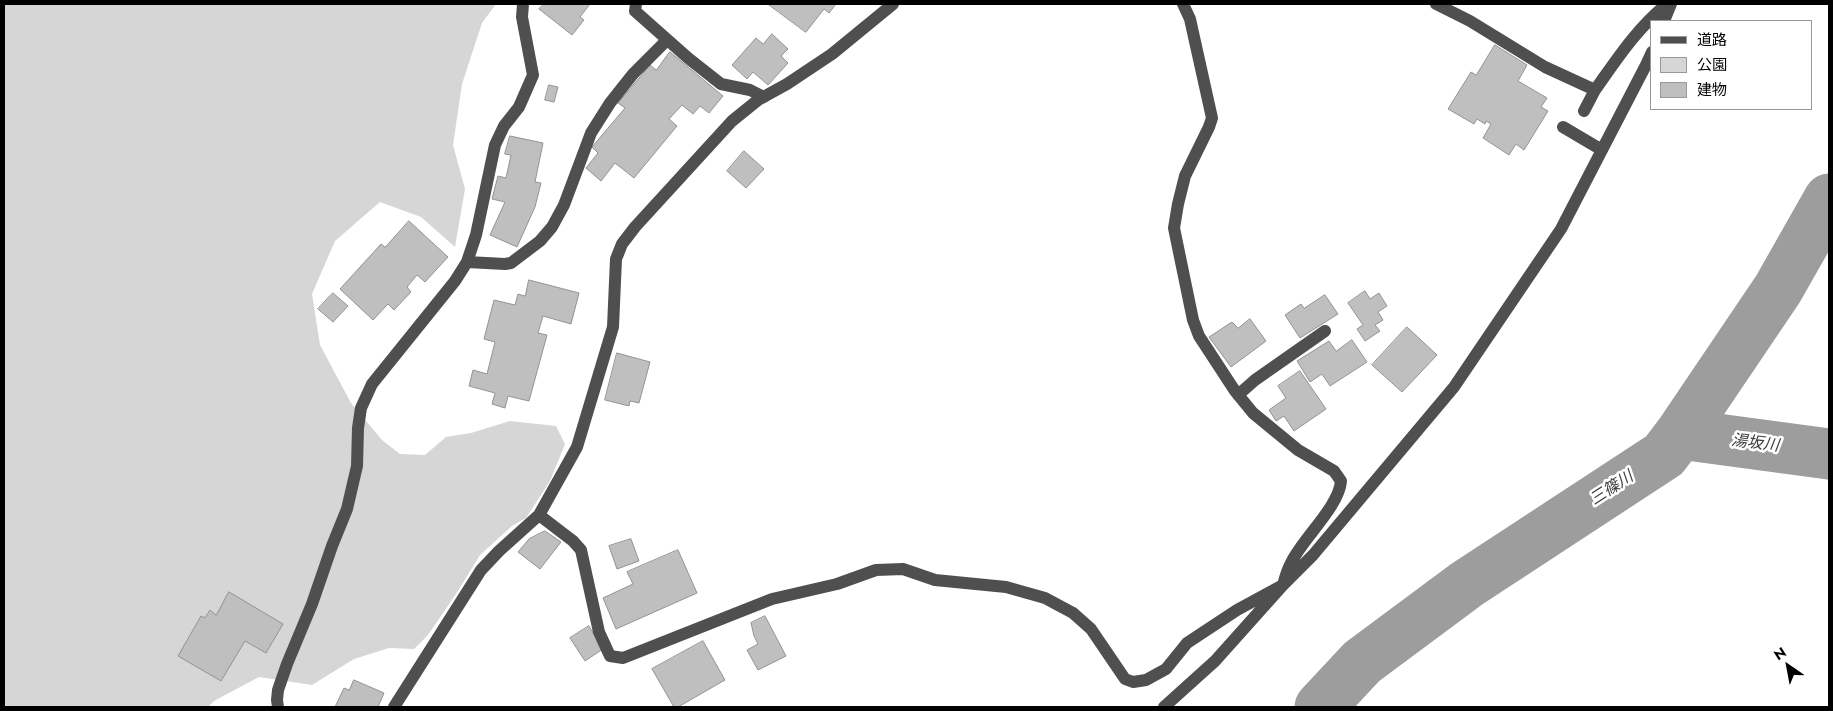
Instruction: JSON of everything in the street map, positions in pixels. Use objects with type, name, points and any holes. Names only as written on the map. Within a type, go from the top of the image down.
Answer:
[{"type":"street","points":[[278,707],[276,700],[286,664],[312,604],[332,546],[348,509],[357,466],[358,428],[361,408],[372,384],[455,281],[467,262],[476,235],[495,145],[504,126],[518,107],[533,75],[522,17],[523,4]]},
{"type":"street","points":[[636,4],[635,11],[721,84],[750,90],[764,97]]},
{"type":"street","points":[[394,707],[481,570],[539,515],[577,447],[613,327],[616,259],[622,244],[654,204],[732,121],[764,97],[832,54],[892,4]]},
{"type":"street","points":[[539,515],[573,541],[581,550],[598,632],[610,656],[623,658],[772,599],[837,584],[876,570],[903,569],[935,580],[1006,587],[1045,598],[1072,613],[1091,629],[1125,679],[1133,682],[1146,680],[1166,669],[1187,643],[1237,610],[1282,585],[1291,562],[1340,490],[1341,480],[1334,471],[1298,450],[1253,413],[1238,395],[1199,336],[1193,320],[1174,228],[1185,176],[1209,128],[1212,118],[1190,19],[1183,4]]},
{"type":"street","points":[[1436,4],[1442,5],[1470,21],[1544,67],[1595,90]]},
{"type":"street","points":[[1584,111],[1595,90],[1625,46],[1650,17],[1669,4]]},
{"type":"street","points":[[1664,20],[1669,4]]},
{"type":"street","points":[[467,262],[511,263],[540,241],[552,227],[564,205],[591,133],[600,118],[633,74],[667,40]]},
{"type":"street","points":[[1164,707],[1215,661],[1282,585],[1313,555],[1454,387],[1561,229],[1650,56]]},
{"type":"street","points":[[1562,128],[1602,150]]},
{"type":"street","points":[[1238,395],[1255,380],[1325,331]]},
{"type":"green space","points":[[4,4],[496,4],[482,23],[462,84],[453,145],[465,189],[455,247],[421,217],[380,202],[335,241],[312,294],[320,345],[351,403],[382,440],[400,454],[425,455],[446,437],[471,433],[510,421],[556,426],[565,444],[550,481],[526,518],[512,526],[480,555],[428,635],[414,649],[389,648],[354,659],[312,685],[259,677],[214,701],[208,707],[4,707]]},
{"type":"building","points":[[544,4],[590,4],[580,17],[584,20],[572,35],[539,9]]},
{"type":"building","points":[[768,4],[836,4],[829,13],[824,9],[806,32]]},
{"type":"building","points":[[772,34],[788,49],[781,56],[788,63],[768,85],[753,72],[747,79],[732,65],[756,38],[763,44]]},
{"type":"building","points":[[1495,45],[1527,65],[1518,81],[1547,98],[1541,107],[1548,111],[1524,150],[1516,144],[1509,155],[1483,138],[1491,124],[1486,121],[1485,124],[1477,119],[1474,124],[1448,109],[1471,72],[1476,75]]},
{"type":"building","points":[[670,52],[723,96],[709,113],[700,106],[693,114],[682,105],[669,119],[677,126],[634,178],[615,163],[601,181],[586,168],[598,153],[592,147],[625,108],[618,103],[650,65],[656,70]]},
{"type":"building","points":[[549,85],[558,87],[554,102],[545,100]]},
{"type":"building","points":[[510,136],[543,143],[535,182],[541,183],[535,207],[517,247],[490,235],[505,202],[492,199],[498,176],[506,178],[511,155],[505,154]]},
{"type":"building","points":[[744,151],[764,169],[746,188],[727,171]]},
{"type":"building","points":[[409,221],[448,257],[425,282],[417,275],[407,287],[411,292],[394,310],[388,304],[373,320],[340,289],[381,244],[385,247]]},
{"type":"building","points":[[529,280],[579,293],[571,324],[543,316],[538,333],[547,335],[529,401],[508,396],[505,408],[492,404],[495,393],[469,386],[473,370],[487,374],[495,342],[484,339],[494,300],[515,305],[518,294],[525,296]]},
{"type":"building","points":[[1365,291],[1370,299],[1379,293],[1387,306],[1378,312],[1383,320],[1375,325],[1380,331],[1365,341],[1357,329],[1363,325],[1348,303]]},
{"type":"building","points":[[333,293],[348,306],[333,322],[318,309]]},
{"type":"building","points":[[1325,295],[1338,314],[1300,338],[1285,315],[1301,304],[1304,308]]},
{"type":"building","points":[[1250,319],[1266,341],[1231,367],[1209,337],[1232,322],[1238,328]]},
{"type":"building","points":[[1407,327],[1437,355],[1402,392],[1372,365]]},
{"type":"building","points":[[1352,340],[1367,362],[1330,386],[1322,374],[1310,382],[1297,361],[1329,341],[1336,351]]},
{"type":"building","points":[[617,353],[650,362],[639,403],[630,401],[629,406],[605,400]]},
{"type":"building","points":[[1300,371],[1326,409],[1294,431],[1284,416],[1276,421],[1269,410],[1286,398],[1278,386]]},
{"type":"building","points":[[545,531],[561,542],[540,569],[518,552],[529,539]]},
{"type":"building","points":[[631,539],[639,561],[617,569],[609,546]]},
{"type":"building","points":[[678,550],[697,593],[616,629],[603,598],[633,584],[627,572]]},
{"type":"building","points":[[229,592],[283,624],[266,653],[245,641],[221,681],[178,656],[201,616],[205,618],[210,610],[216,615]]},
{"type":"building","points":[[765,616],[786,656],[758,670],[747,650],[758,644],[751,623]]},
{"type":"building","points":[[589,626],[603,649],[585,661],[570,638]]},
{"type":"building","points":[[703,641],[725,680],[678,707],[674,707],[652,669]]},
{"type":"building","points":[[354,680],[384,693],[378,707],[335,707],[344,688],[349,690]]},
{"type":"waterway","name":"三篠川","points":[[1320,707],[1362,662],[1467,584],[1664,455],[1778,289],[1829,199]]},
{"type":"waterway","name":"湯坂川","points":[[1680,434],[1829,454]]}]
